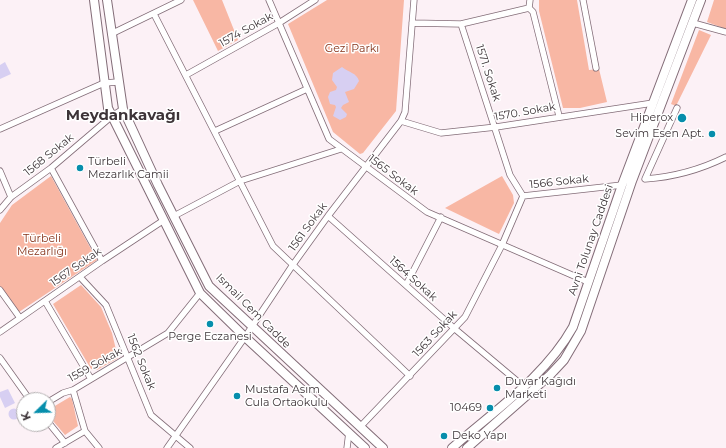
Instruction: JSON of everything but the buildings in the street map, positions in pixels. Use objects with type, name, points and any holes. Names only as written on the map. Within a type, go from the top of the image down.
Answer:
[{"type":"main road","name":"Ismail Cem Cadde","points":[[94,0],[108,108],[200,293],[245,337],[365,448]]},
{"type":"main road","name":"Ismail Cem Cadde","points":[[107,0],[123,109],[209,286],[382,448]]},
{"type":"main road","name":"Avni Tolunay Caddesi","points":[[452,448],[546,365],[563,344],[573,327],[622,185],[692,0]]},
{"type":"main road","name":"Avni Tolunay Caddesi","points":[[467,448],[550,375],[564,360],[581,331],[632,181],[701,0]]},
{"type":"street","points":[[111,34],[182,0]]},
{"type":"street","name":"1565 Sokak","points":[[268,0],[329,138],[341,149],[427,212],[588,282]]},
{"type":"street","name":"1574 Sokak","points":[[186,75],[279,23],[315,0]]},
{"type":"street","name":"1561 Sokak","points":[[167,448],[252,327],[292,266],[328,216],[401,121],[405,112],[414,0]]},
{"type":"street","points":[[529,8],[530,0]]},
{"type":"street","points":[[583,0],[596,68]]},
{"type":"street","points":[[412,23],[461,24],[529,8]]},
{"type":"street","points":[[529,8],[533,12],[559,116]]},
{"type":"street","points":[[154,14],[273,246],[292,266],[410,376]]},
{"type":"street","points":[[692,23],[726,32]]},
{"type":"street","name":"1571. Sokak","points":[[461,24],[496,127],[510,175],[523,196]]},
{"type":"street","points":[[0,129],[104,83],[118,82]]},
{"type":"street","points":[[215,131],[307,90]]},
{"type":"street","name":"1570. Sokak","points":[[401,121],[441,133],[496,127],[653,102]]},
{"type":"street","points":[[677,108],[666,128],[645,179],[678,176],[695,171],[726,157]]},
{"type":"street","name":"1568 Sokak","points":[[0,210],[11,197],[51,168],[112,116],[123,109]]},
{"type":"street","points":[[174,216],[240,181],[341,149]]},
{"type":"street","points":[[51,168],[102,261]]},
{"type":"street","points":[[0,171],[11,197]]},
{"type":"street","name":"1566 Sokak","points":[[523,196],[622,185]]},
{"type":"street","name":"1563 Sokak","points":[[360,427],[465,317],[502,245],[523,196]]},
{"type":"street","name":"1564 Sokak","points":[[328,216],[455,329],[523,386]]},
{"type":"street","points":[[406,285],[441,217]]},
{"type":"street","name":"1567 Sokak","points":[[0,332],[164,220]]},
{"type":"street","name":"1562 Sokak","points":[[80,277],[106,305],[151,415],[190,448]]},
{"type":"street","points":[[0,290],[20,318]]},
{"type":"street","name":"1559 Sokak","points":[[56,397],[63,393],[74,390],[168,333],[200,293]]},
{"type":"street","points":[[44,301],[91,379]]},
{"type":"street","points":[[0,358],[24,392]]},
{"type":"street","points":[[74,390],[85,431],[99,448]]},
{"type":"street","points":[[56,448],[85,431]]},
{"type":"street","points":[[56,432],[65,443]]},
{"type":"street","points":[[347,448],[349,432]]},
{"type":"green space","points":[[193,0],[222,0],[238,40],[218,51]]},
{"type":"green space","name":"Gezi Parkı","points":[[327,0],[404,0],[396,111],[363,153],[360,154],[333,132],[288,24]]},
{"type":"green space","points":[[539,0],[577,0],[589,70],[599,69],[607,102],[580,108],[563,108],[539,11]]},
{"type":"green space","points":[[714,0],[726,0],[726,29],[707,22]]},
{"type":"green space","points":[[699,30],[711,35],[676,106],[671,104]]},
{"type":"green space","name":"Türbeli Mezarlığı","points":[[51,176],[97,260],[19,312],[0,286],[0,223],[12,205]]},
{"type":"green space","points":[[502,176],[513,195],[514,203],[499,234],[445,208]]},
{"type":"green space","points":[[81,285],[101,307],[112,333],[118,358],[97,370],[91,369],[53,304]]},
{"type":"green space","points":[[70,397],[72,399],[78,426],[65,435],[56,424],[56,405]]},
{"type":"shaded area","points":[[5,62],[11,74],[0,79],[0,65]]},
{"type":"shaded area","points":[[342,67],[354,74],[359,81],[354,89],[345,92],[349,102],[341,108],[347,114],[346,117],[340,120],[333,116],[336,107],[335,105],[330,104],[328,97],[330,92],[336,90],[337,87],[332,80],[333,73]]},
{"type":"shaded area","points":[[8,389],[15,403],[5,408],[0,397],[0,392]]},
{"type":"shaded area","points":[[14,408],[16,409],[16,419],[14,420],[10,418],[8,414],[10,410]]},
{"type":"place","name":"Hiperox","points":[[682,118]]},
{"type":"place","name":"Sevim Esen Apt.","points":[[712,134]]},
{"type":"place","name":"Türbeli Mezarlık Camii","points":[[80,168]]},
{"type":"place","name":"Perge Eczanesi","points":[[210,324]]},
{"type":"place","name":"Duvar Kağıdı Marketi","points":[[497,388]]},
{"type":"place","name":"Mustafa Asım Cula Ortaokulu","points":[[237,396]]},
{"type":"place","name":"10469","points":[[490,408]]},
{"type":"place","name":"Deko Yapı","points":[[444,436]]},
{"type":"district","name":"Meydankavağı","points":[[123,116]]}]
